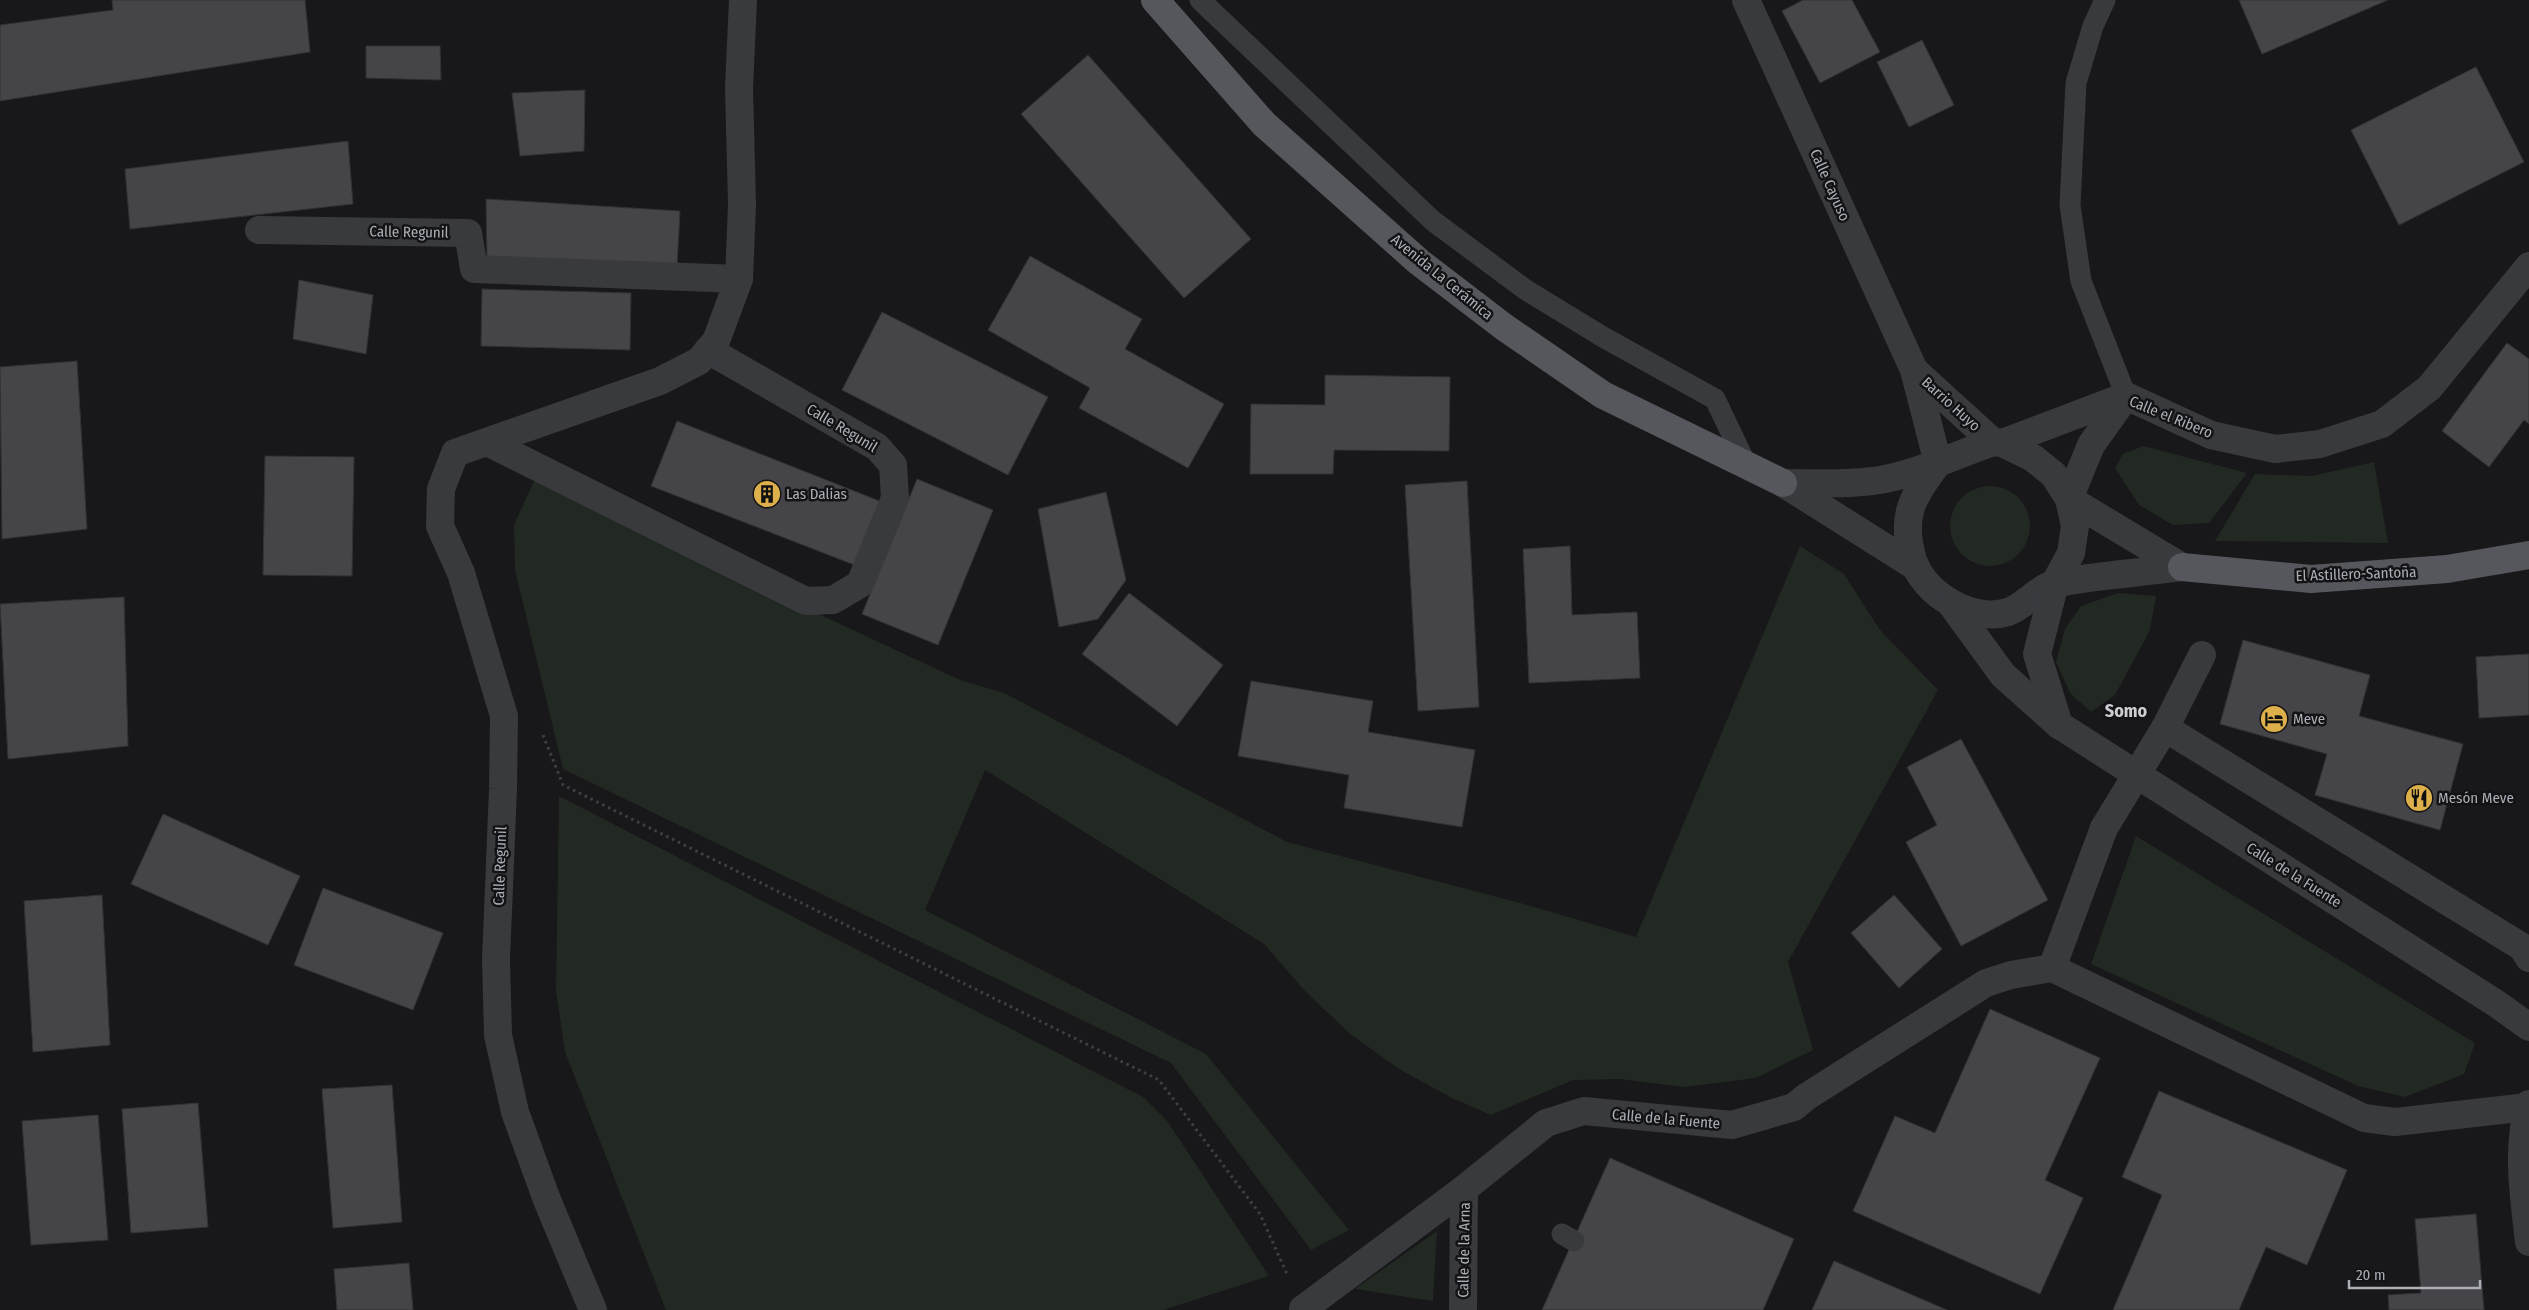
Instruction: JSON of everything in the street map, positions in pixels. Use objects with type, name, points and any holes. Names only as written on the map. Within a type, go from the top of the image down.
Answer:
[{"type":"main road","name":"Avenida La Cerámica","points":[[1155,0],[1264,124],[1419,262],[1504,327],[1602,395],[1748,468],[1783,483]]},
{"type":"main road","name":"El Astillero-Santoña","points":[[2182,567],[2311,578],[2448,569],[2529,555]]},
{"type":"street","name":"Calle Regunil","points":[[593,1310],[547,1200],[515,1112],[498,1035],[496,960],[504,727],[499,699],[461,573],[440,526],[441,489],[455,453],[660,381],[700,361],[716,341],[739,279],[742,204],[739,88],[744,0]]},
{"type":"street","name":"Calle Cayuso","points":[[1746,0],[1914,370]]},
{"type":"street","name":"Calle Regunil","points":[[259,230],[468,233],[474,269],[739,279]]},
{"type":"street","name":"Calle el Ribero","points":[[2068,499],[2091,445],[2126,396],[2211,435],[2275,450],[2320,444],[2382,424],[2429,388],[2529,266]]},
{"type":"street","name":"Calle Regunil","points":[[487,442],[806,601],[833,600],[860,584],[895,498],[893,466],[877,447],[708,350]]},
{"type":"street","name":"Barrio Huyo","points":[[1914,370],[1998,442]]},
{"type":"street","name":"Barrio Huyo","points":[[1914,370],[1938,463]]},
{"type":"street","points":[[1783,483],[1880,480],[1938,463],[2126,396]]},
{"type":"street","points":[[1998,442],[2033,458],[2054,475],[2068,499],[2074,526],[2072,553],[2055,583],[2037,654],[2058,725]]},
{"type":"street","points":[[1938,463],[1916,492],[1908,513],[1908,542],[1916,567],[1931,589],[1952,605],[1979,613],[2008,612],[2055,583],[2182,567]]},
{"type":"street","points":[[1783,483],[1916,567]]},
{"type":"street","points":[[2068,499],[2182,567]]},
{"type":"street","name":"Calle de la Fuente","points":[[1952,605],[2003,675],[2058,725],[2489,999],[2529,1027]]},
{"type":"street","points":[[2202,655],[2165,728],[2104,828],[2052,968],[2364,1118],[2395,1122],[2529,1105],[2525,1136],[2524,1199],[2529,1242]]},
{"type":"street","points":[[2165,728],[2522,946],[2529,958]]},
{"type":"street","name":"Calle de la Fuente","points":[[1304,1310],[1464,1189],[1546,1124],[1584,1111],[1732,1125],[1794,1107],[1806,1097],[1986,983],[2011,975],[2052,968]]},
{"type":"street","name":"Calle de la Arna","points":[[1463,1310],[1464,1189]]},
{"type":"lane","points":[[1200,0],[1433,221],[1526,290],[1603,337],[1715,399],[1748,468]]},
{"type":"lane","points":[[2105,0],[2093,26],[2076,83],[2070,205],[2081,281],[2126,396]]},
{"type":"path","points":[[504,727],[539,724],[563,785],[1159,1080],[1260,1214],[1304,1310]]},
{"type":"shaded area","points":[[2143,446],[2247,473],[2209,523],[2173,525],[2139,505],[2115,468],[2123,454]]},
{"type":"shaded area","points":[[2374,462],[2388,543],[2215,541],[2255,474],[2312,476]]},
{"type":"shaded area","points":[[534,481],[960,680],[1004,693],[1287,842],[1524,904],[1636,937],[1800,546],[1844,574],[1880,630],[1938,690],[1788,962],[1813,1050],[1756,1078],[1684,1087],[1620,1079],[1573,1080],[1491,1115],[1452,1098],[1399,1069],[1349,1033],[1306,992],[1264,944],[985,770],[925,910],[1206,1054],[1349,1230],[1311,1250],[1171,1063],[563,769],[515,570],[514,525]]},
{"type":"shaded area","points":[[1990,486],[2005,489],[2018,498],[2027,511],[2030,526],[2027,541],[2018,554],[2005,563],[1990,566],[1975,563],[1962,554],[1953,541],[1950,526],[1953,511],[1962,498],[1975,489]]},
{"type":"shaded area","points":[[2118,593],[2156,596],[2150,630],[2115,695],[2091,712],[2070,693],[2056,662],[2065,629],[2081,606]]},
{"type":"shaded area","points":[[559,796],[1143,1097],[1168,1122],[1269,1276],[1163,1310],[666,1310],[565,1052],[556,990]]},
{"type":"shaded area","points":[[2136,836],[2475,1043],[2464,1074],[2405,1097],[2358,1086],[2091,964]]},
{"type":"shaded area","points":[[1437,1231],[1433,1301],[1355,1289]]},
{"type":"building","points":[[112,0],[305,0],[310,52],[0,101],[0,25],[113,10]]},
{"type":"building","points":[[1803,0],[1852,0],[1880,52],[1820,83],[1782,11]]},
{"type":"building","points":[[2239,0],[2388,0],[2262,54]]},
{"type":"building","points":[[1922,40],[1954,105],[1909,127],[1877,62]]},
{"type":"building","points":[[366,46],[440,46],[441,80],[366,78]]},
{"type":"building","points":[[1088,55],[1251,239],[1184,298],[1021,114]]},
{"type":"building","points":[[2476,67],[2524,162],[2399,225],[2351,130]]},
{"type":"building","points":[[585,90],[584,151],[520,156],[512,93]]},
{"type":"building","points":[[348,141],[353,204],[130,229],[125,169]]},
{"type":"building","points":[[486,199],[680,211],[677,267],[487,258]]},
{"type":"building","points":[[1030,256],[1142,319],[1125,349],[1224,404],[1188,468],[1079,408],[1090,388],[988,330]]},
{"type":"building","points":[[299,280],[373,295],[366,354],[293,339]]},
{"type":"building","points":[[482,289],[631,293],[630,350],[481,346]]},
{"type":"building","points":[[882,312],[1048,397],[1008,475],[842,390]]},
{"type":"building","points":[[2507,343],[2529,359],[2529,424],[2524,420],[2489,467],[2442,431]]},
{"type":"building","points":[[77,361],[87,529],[2,539],[0,367]]},
{"type":"building","points":[[1325,375],[1450,377],[1449,451],[1334,450],[1333,474],[1250,474],[1251,404],[1325,405]]},
{"type":"building","name":"Las Dalias","points":[[677,421],[882,502],[857,566],[651,486]]},
{"type":"building","points":[[265,456],[354,457],[352,576],[263,575]]},
{"type":"building","points":[[917,479],[993,510],[938,645],[862,614]]},
{"type":"building","points":[[1467,481],[1479,707],[1418,711],[1405,485]]},
{"type":"building","points":[[1106,492],[1126,580],[1098,619],[1059,627],[1038,509]]},
{"type":"building","points":[[1570,546],[1572,615],[1637,612],[1640,678],[1529,683],[1523,549]]},
{"type":"building","points":[[1129,593],[1223,665],[1177,726],[1082,654]]},
{"type":"building","points":[[124,597],[128,746],[8,759],[0,604]]},
{"type":"building","points":[[2243,640],[2370,675],[2359,716],[2463,744],[2440,830],[2315,795],[2327,754],[2220,724]]},
{"type":"building","points":[[2529,654],[2529,715],[2479,718],[2476,657]]},
{"type":"building","points":[[1251,681],[1373,701],[1368,732],[1475,750],[1462,827],[1344,808],[1349,775],[1238,756]]},
{"type":"building","points":[[1961,739],[2048,900],[1961,946],[1906,842],[1937,825],[1907,767]]},
{"type":"building","points":[[163,814],[300,876],[268,945],[131,884]]},
{"type":"building","points":[[323,888],[443,933],[413,1010],[294,965]]},
{"type":"building","points":[[102,895],[110,1045],[33,1052],[24,901]]},
{"type":"building","points":[[1894,895],[1942,949],[1899,988],[1851,933]]},
{"type":"building","points":[[1990,1009],[2100,1058],[2045,1180],[2083,1198],[2040,1294],[1853,1211],[1895,1116],[1935,1133]]},
{"type":"building","points":[[392,1085],[402,1222],[333,1228],[322,1089]]},
{"type":"building","points":[[2159,1091],[2347,1170],[2307,1265],[2266,1247],[2239,1310],[2113,1310],[2162,1195],[2122,1177]]},
{"type":"building","points":[[198,1103],[208,1227],[131,1233],[122,1109]]},
{"type":"building","points":[[98,1115],[108,1240],[31,1245],[22,1121]]},
{"type":"building","points":[[1610,1158],[1794,1239],[1763,1310],[1542,1310]]},
{"type":"building","points":[[2476,1214],[2484,1310],[2389,1310],[2388,1295],[2421,1293],[2415,1219]]},
{"type":"building","points":[[1834,1261],[1947,1310],[1812,1310]]},
{"type":"building","points":[[409,1263],[413,1310],[337,1310],[334,1269]]},
{"type":"place","name":"Las Dalias","points":[[767,494]]},
{"type":"place","name":"Meve","points":[[2274,719]]},
{"type":"place","name":"Mesón Meve","points":[[2419,798]]},
{"type":"district","name":"Somo","points":[[2126,711]]}]
